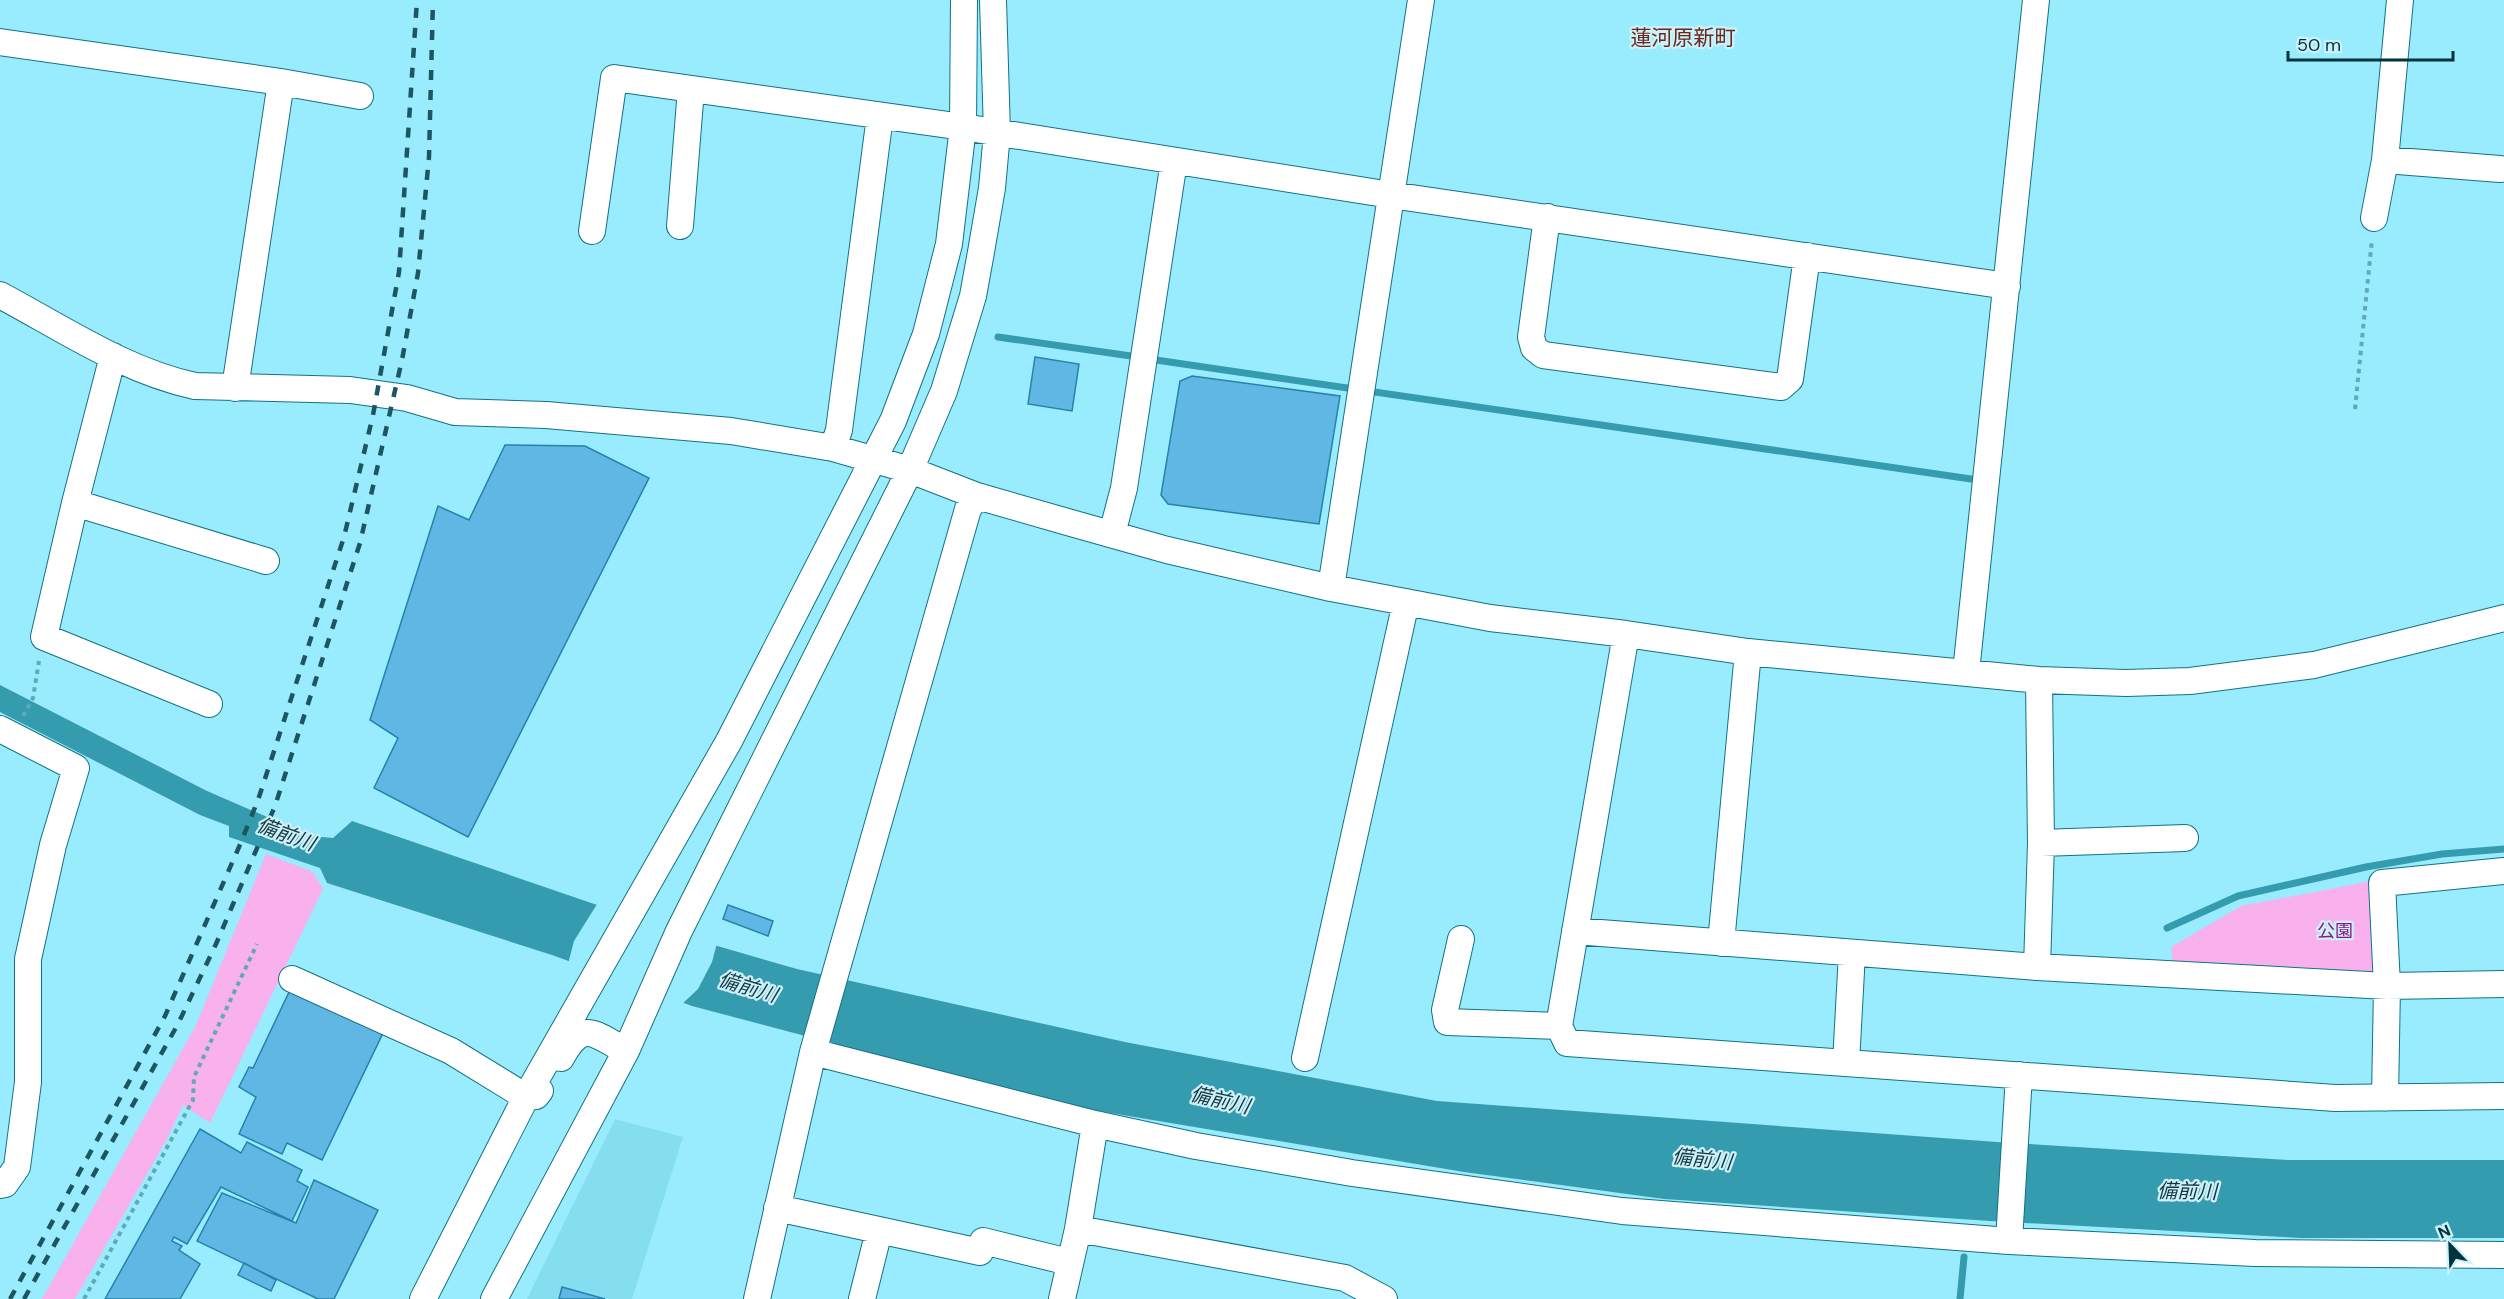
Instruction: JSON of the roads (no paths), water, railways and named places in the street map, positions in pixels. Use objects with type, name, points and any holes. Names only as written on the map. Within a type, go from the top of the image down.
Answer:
[{"type":"street","points":[[423,1299],[526,1097],[729,741],[893,421],[918,356],[939,291],[952,221],[963,127],[964,0]]},
{"type":"street","points":[[494,1299],[535,1226],[626,1051],[679,931],[910,470],[944,391],[973,296],[992,188],[996,133],[993,0]]},
{"type":"street","points":[[1331,588],[1421,0]]},
{"type":"street","points":[[1966,672],[2036,0]]},
{"type":"street","points":[[2374,218],[2385,160],[2400,0]]},
{"type":"street","points":[[0,42],[281,82],[360,96]]},
{"type":"street","points":[[592,231],[614,78],[963,127],[1390,195],[2007,286]]},
{"type":"street","points":[[235,388],[281,82]]},
{"type":"street","points":[[680,226],[691,89]]},
{"type":"street","points":[[833,448],[839,430],[879,116]]},
{"type":"street","points":[[2385,160],[2500,169]]},
{"type":"street","points":[[1112,534],[1124,488],[1174,161]]},
{"type":"street","points":[[1547,217],[1531,337],[1534,348],[1543,355],[1781,387],[1790,379],[1807,256]]},
{"type":"street","points":[[0,295],[113,356],[177,382],[195,386],[350,390],[407,398],[455,412],[546,416],[731,431],[833,448],[910,470],[977,496],[1167,550],[1331,588],[1490,618],[1626,634],[1748,652],[2039,680],[2168,682],[2272,671],[2352,657],[2504,618]]},
{"type":"street","points":[[113,356],[75,503],[44,637],[209,704]]},
{"type":"street","points":[[757,1299],[815,1048],[838,961],[968,509],[977,496]]},
{"type":"street","points":[[75,503],[266,561]]},
{"type":"street","points":[[1305,1058],[1406,602]]},
{"type":"street","points":[[1626,634],[1559,1026],[1567,1043],[2335,1098],[2504,1096]]},
{"type":"street","points":[[1721,943],[1748,652]]},
{"type":"street","points":[[2037,967],[2041,843],[2039,680]]},
{"type":"street","points":[[0,729],[76,768],[53,845],[28,959],[28,1082],[17,1167],[5,1184],[0,1185]]},
{"type":"street","points":[[2041,843],[2185,838]]},
{"type":"street","points":[[2385,1098],[2387,986],[2382,883],[2504,871]]},
{"type":"street","points":[[1575,932],[2037,967],[2387,986],[2504,984]]},
{"type":"street","points":[[1461,939],[1445,1010],[1448,1022],[1559,1026]]},
{"type":"street","points":[[1846,1063],[1852,954]]},
{"type":"street","points":[[292,979],[452,1051],[526,1097],[536,1096],[553,1072],[570,1041],[578,1034],[589,1032],[598,1035],[626,1051]]},
{"type":"street","points":[[815,1048],[1095,1124],[1197,1146],[1341,1171],[1622,1211],[2255,1253],[2504,1255]]},
{"type":"street","points":[[2009,1237],[2019,1076]]},
{"type":"street","points":[[1062,1299],[1078,1229],[1095,1124]]},
{"type":"street","points":[[777,1208],[980,1252],[983,1241],[1069,1262]]},
{"type":"street","points":[[478,1299],[501,1253],[535,1226]]},
{"type":"street","points":[[1078,1229],[1345,1278],[1384,1299]]},
{"type":"street","points":[[862,1299],[879,1231]]},
{"type":"water","name":"備前川","points":[[0,685],[207,791],[311,836],[333,838],[352,821],[714,945],[797,969],[1125,1042],[1437,1101],[1997,1142],[2289,1160],[2504,1160],[2504,1238],[2301,1238],[1990,1221],[1664,1199],[1464,1172],[1069,1106],[692,1006],[552,955],[327,883],[320,868],[229,837],[229,826],[200,815],[0,712]]},
{"type":"waterway","points":[[998,337],[1138,357]]},
{"type":"waterway","points":[[1149,359],[1971,479]]},
{"type":"waterway","points":[[2167,928],[2238,896],[2366,867],[2442,854],[2504,849]]},
{"type":"waterway","points":[[1960,1299],[1964,1257]]},
{"type":"railway","points":[[10,1299],[165,1016],[258,800],[344,537],[373,415],[399,272],[417,0]]},
{"type":"railway","points":[[24,1299],[178,1024],[216,944],[275,806],[360,543],[402,360],[418,273],[429,157],[433,0]]},
{"type":"district","name":"蓮河原新町","points":[[1683,38]]},
{"type":"park label","name":"公園","points":[[2335,931]]}]
